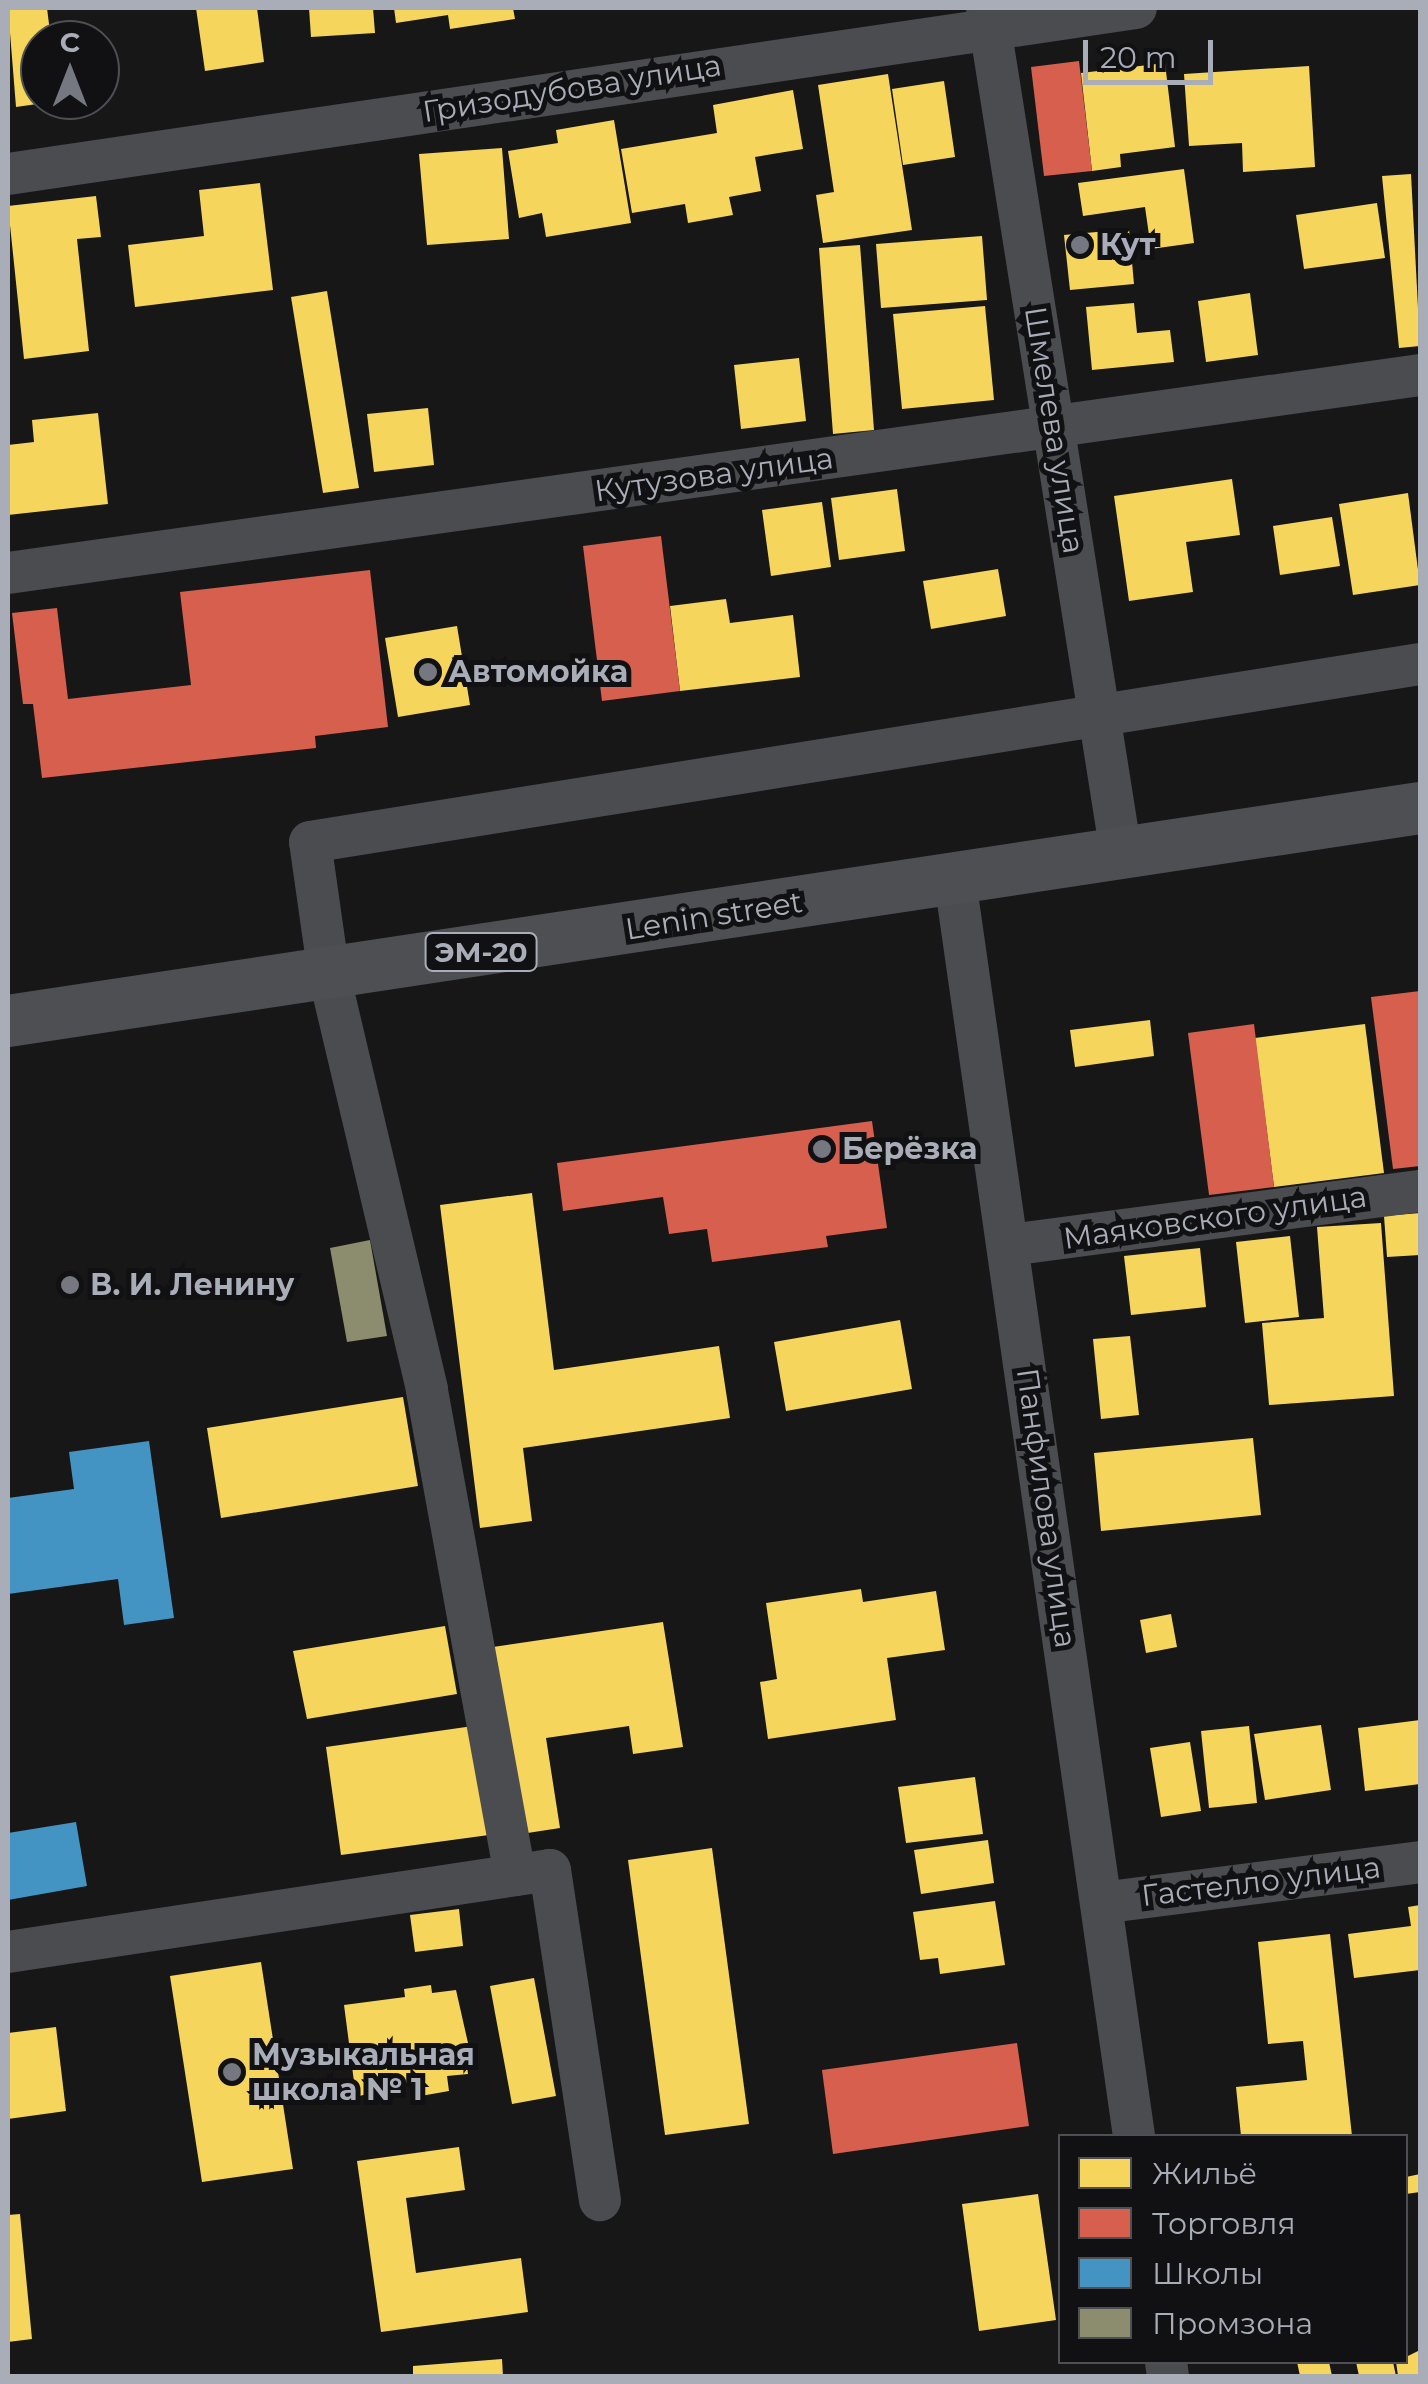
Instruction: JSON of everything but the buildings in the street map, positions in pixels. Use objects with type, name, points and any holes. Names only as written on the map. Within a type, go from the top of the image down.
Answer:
[{"type":"main road","name":"Lenin street","points":[[8,1020],[328,975],[1420,808]]},
{"type":"street","name":"Гризодубова улица","points":[[8,174],[989,16],[1136,8]]},
{"type":"street","name":"Шмелева улица","points":[[989,16],[1121,854]]},
{"type":"street","name":"Кутузова улица","points":[[8,573],[1420,375]]},
{"type":"street","points":[[515,1876],[427,1390],[328,975],[310,842],[1420,664]]},
{"type":"street","name":"Панфилова улица","points":[[955,880],[1134,2134]]},
{"type":"street","name":"Маяковского улица","points":[[1009,1246],[1420,1191]]},
{"type":"street","name":"Гастелло улица","points":[[1102,1903],[1420,1862]]},
{"type":"street","points":[[8,1952],[550,1870],[600,2200]]},
{"type":"place","name":"Кут","points":[[1080,245]]},
{"type":"place","name":"Автомойка","points":[[428,672]]},
{"type":"place","name":"Берёзка","points":[[822,1149]]},
{"type":"place","name":"В. И. Ленину","points":[[70,1285]]},
{"type":"place","name":"Музыкальная школа № 1","points":[[232,2072]]}]
